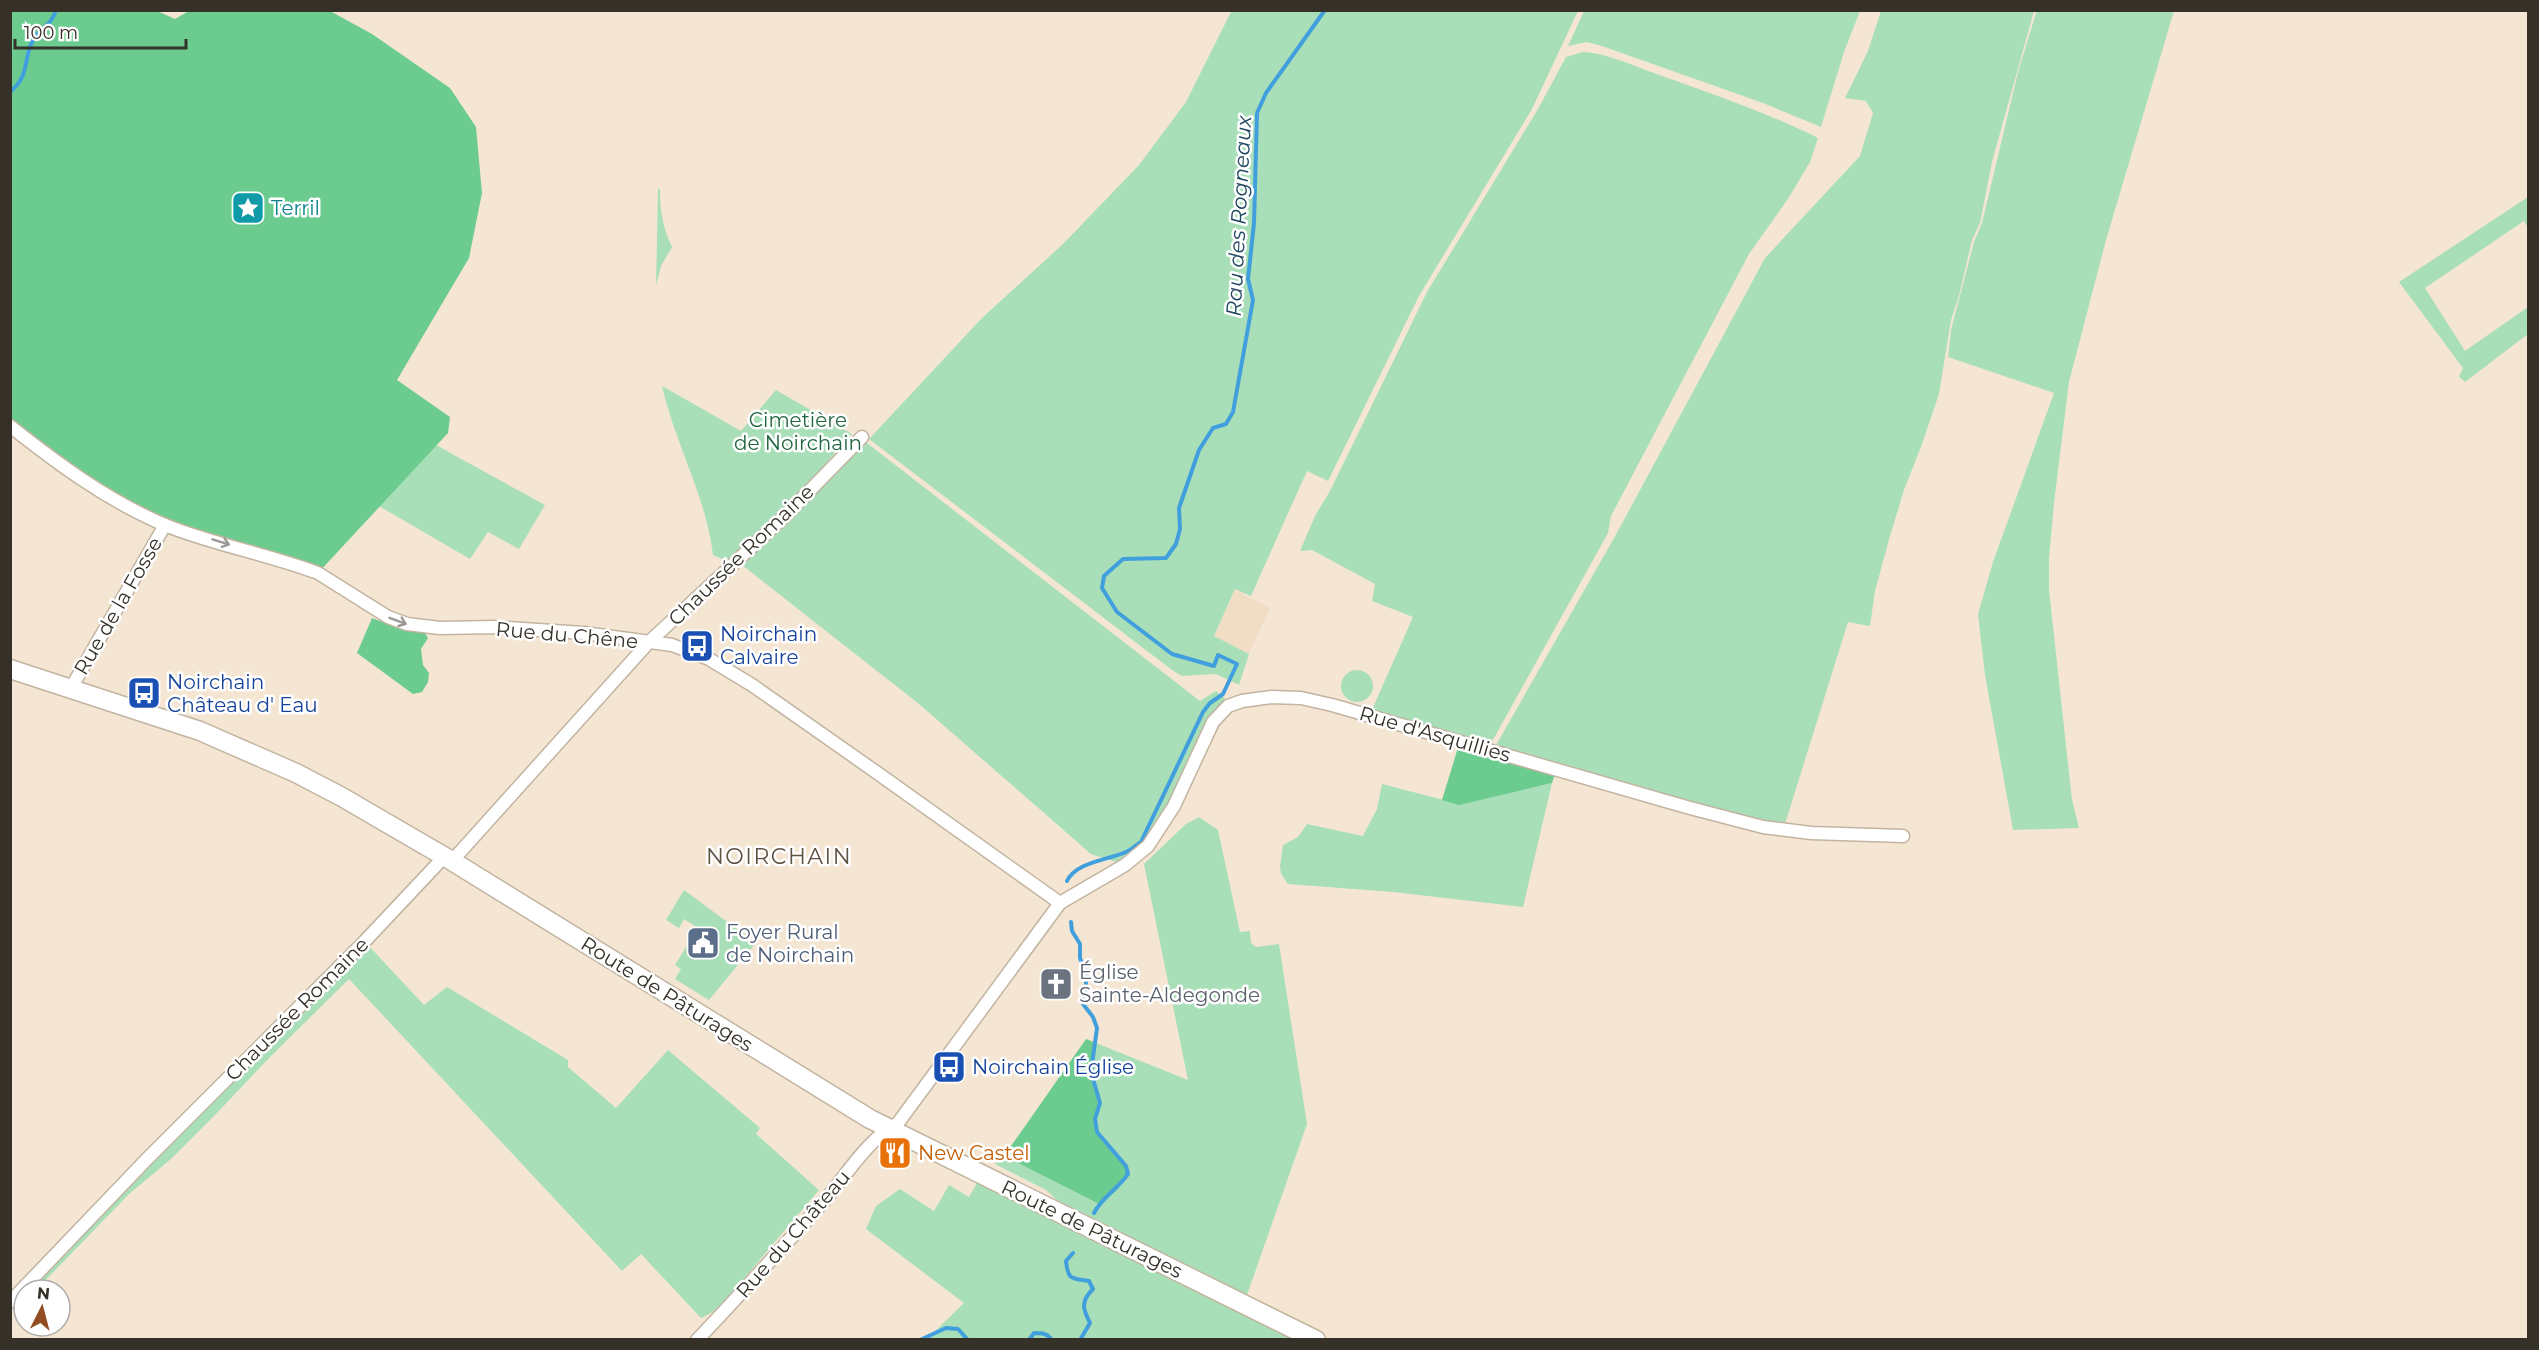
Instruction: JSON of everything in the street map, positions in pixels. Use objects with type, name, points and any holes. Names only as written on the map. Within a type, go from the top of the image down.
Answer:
[{"type":"main road","name":"Route de Pâturages","points":[[10,669],[200,731],[255,754],[342,797],[448,859],[888,1128],[1316,1340]]},
{"type":"street","name":"Rue du Chêne","points":[[10,426],[52,459],[84,480],[165,525],[318,573],[388,617],[407,624],[440,628],[553,629],[672,645],[709,659],[752,685],[1060,903]]},
{"type":"street","name":"Chaussée Romaine","points":[[10,1302],[147,1159],[448,859],[649,642],[783,518],[862,437]]},
{"type":"street","name":"Rue de la Fosse","points":[[71,688],[165,525]]},
{"type":"street","name":"Rue d'Asquillies","points":[[1060,903],[1125,865],[1148,846],[1174,806],[1207,734],[1220,712],[1242,701],[1271,697],[1301,698],[1351,710],[1738,821],[1811,833],[1903,836]]},
{"type":"street","name":"Rue du Château","points":[[697,1340],[725,1312],[827,1197],[874,1140],[898,1123],[1060,903]]},
{"type":"shaded area","points":[[1236,588],[1244,592],[1243,595],[1270,607],[1249,654],[1214,636]]},
{"type":"green space","points":[[155,10],[175,19],[189,11],[330,11],[372,34],[450,88],[476,127],[482,193],[469,258],[397,380],[450,417],[448,433],[318,573],[165,525],[110,497],[11,426],[10,11]]},
{"type":"green space","points":[[1232,10],[1578,11],[1532,109],[1419,296],[1328,481],[1307,471],[1251,596],[1235,589],[1214,636],[1249,654],[1239,685],[1216,674],[1182,676],[1172,670],[869,439],[982,318],[1063,244],[1139,165],[1186,102]]},
{"type":"green space","points":[[1584,10],[1860,11],[1844,52],[1821,127],[1763,103],[1602,46],[1587,42],[1568,46]]},
{"type":"green space","points":[[2037,10],[2174,11],[2106,240],[2069,382],[2054,503],[2049,590],[2072,800],[2079,828],[2013,830],[1985,675],[1978,614],[1993,562],[2054,393],[1948,357],[1951,330],[1974,242],[1982,223],[2018,72]]},
{"type":"green space","points":[[1881,11],[2034,11],[1992,162],[1980,223],[1972,240],[1951,320],[1939,394],[1890,536],[1875,591],[1870,626],[1848,622],[1784,827],[1495,747],[1618,531],[1765,258],[1860,156],[1873,113],[1866,101],[1845,98],[1868,51]]},
{"type":"green space","points":[[1582,52],[1628,63],[1758,111],[1818,138],[1810,162],[1788,199],[1749,254],[1611,516],[1608,533],[1597,553],[1494,738],[1489,744],[1483,744],[1371,712],[1413,617],[1372,601],[1375,584],[1312,550],[1300,551],[1315,516],[1330,491],[1427,292],[1538,109],[1566,57]]},
{"type":"green space","points":[[658,188],[664,226],[672,247],[661,266],[656,285]]},
{"type":"green space","points":[[2528,197],[2528,228],[2524,221],[2425,288],[2465,351],[2528,307],[2528,334],[2465,382],[2459,377],[2463,368],[2399,282]]},
{"type":"green space","name":"Cimetière de Noirchain","points":[[662,386],[741,431],[776,390],[852,434],[819,471],[825,474],[729,562],[713,555],[704,512],[674,429]]},
{"type":"green space","points":[[863,443],[867,443],[1200,701],[1216,691],[1227,700],[1218,708],[1157,827],[1123,864],[1091,854],[919,704],[742,565]]},
{"type":"green space","points":[[436,445],[545,505],[519,549],[488,532],[470,559],[379,506]]},
{"type":"green space","points":[[372,618],[404,630],[425,633],[428,638],[421,649],[423,665],[429,673],[428,682],[422,692],[413,694],[357,653]]},
{"type":"green space","points":[[1357,670],[1368,675],[1373,686],[1368,697],[1357,702],[1346,697],[1341,686],[1346,675]]},
{"type":"green space","points":[[1460,741],[1557,768],[1552,783],[1459,805],[1442,800]]},
{"type":"green space","points":[[1552,783],[1523,907],[1393,892],[1288,884],[1281,874],[1283,845],[1298,837],[1307,824],[1363,836],[1377,809],[1382,784],[1459,804]]},
{"type":"green space","points":[[1199,817],[1218,830],[1240,932],[1250,931],[1251,943],[1256,947],[1279,944],[1307,1124],[1247,1295],[1058,1201],[1046,1190],[995,1164],[1004,1156],[1099,1204],[1122,1184],[1112,1148],[1097,1132],[1095,1119],[1100,1103],[1091,1072],[1096,1043],[1188,1080],[1144,864],[1186,824]]},
{"type":"green space","points":[[684,890],[756,943],[709,1000],[675,979],[681,969],[675,965],[698,928],[684,919],[679,928],[666,920]]},
{"type":"green space","points":[[367,944],[424,1005],[447,987],[568,1060],[568,1067],[616,1108],[668,1050],[760,1128],[756,1134],[819,1190],[724,1302],[701,1318],[641,1254],[622,1271],[349,979],[171,1159],[129,1194],[48,1278],[40,1278]]},
{"type":"green space","points":[[1086,1039],[1096,1043],[1091,1072],[1100,1103],[1095,1119],[1097,1131],[1126,1166],[1128,1174],[1116,1191],[1099,1204],[1004,1156]]},
{"type":"green space","points":[[982,1174],[1316,1339],[927,1339],[964,1303],[866,1229],[876,1206],[900,1189],[934,1211],[949,1185],[969,1197]]},
{"type":"waterway","points":[[10,92],[21,80],[33,40],[52,19],[56,10]]},
{"type":"waterway","name":"Rau des Rogneaux","points":[[1067,881],[1077,870],[1093,862],[1126,852],[1141,842],[1203,712],[1210,703],[1223,694],[1237,664],[1218,655],[1214,666],[1172,654],[1117,612],[1102,588],[1104,576],[1123,559],[1166,558],[1176,544],[1180,529],[1179,508],[1199,450],[1213,428],[1226,424],[1233,412],[1253,300],[1248,279],[1254,223],[1257,113],[1266,93],[1325,10]]},
{"type":"waterway","name":"Rau des Rogneaux","points":[[1071,922],[1072,931],[1080,944],[1080,958],[1087,976],[1083,1004],[1093,1017],[1097,1028],[1091,1072],[1100,1103],[1095,1119],[1097,1132],[1126,1166],[1128,1174],[1101,1202],[1094,1213]]},
{"type":"waterway","name":"Rau des Rogneaux","points":[[1073,1253],[1066,1261],[1068,1272],[1075,1279],[1089,1281],[1093,1289],[1084,1302],[1090,1323],[1080,1340]]},
{"type":"waterway","name":"Rau des Rogneaux","points":[[920,1340],[946,1328],[958,1329],[968,1340]]},
{"type":"waterway","name":"Rau des Rogneaux","points":[[1029,1340],[1034,1333],[1044,1334],[1052,1340]]},
{"type":"place","name":"Terril","points":[[248,208]]},
{"type":"place","name":"Noirchain Calvaire","points":[[697,646]]},
{"type":"place","name":"Noirchain Château d' Eau","points":[[144,693]]},
{"type":"place","name":"Foyer Rural de Noirchain","points":[[703,943]]},
{"type":"place","name":"Église Sainte-Aldegonde","points":[[1056,984]]},
{"type":"place","name":"Noirchain Église","points":[[949,1067]]},
{"type":"place","name":"New Castel","points":[[895,1153]]},
{"type":"district","name":"NOIRCHAIN","points":[[779,856]]}]
